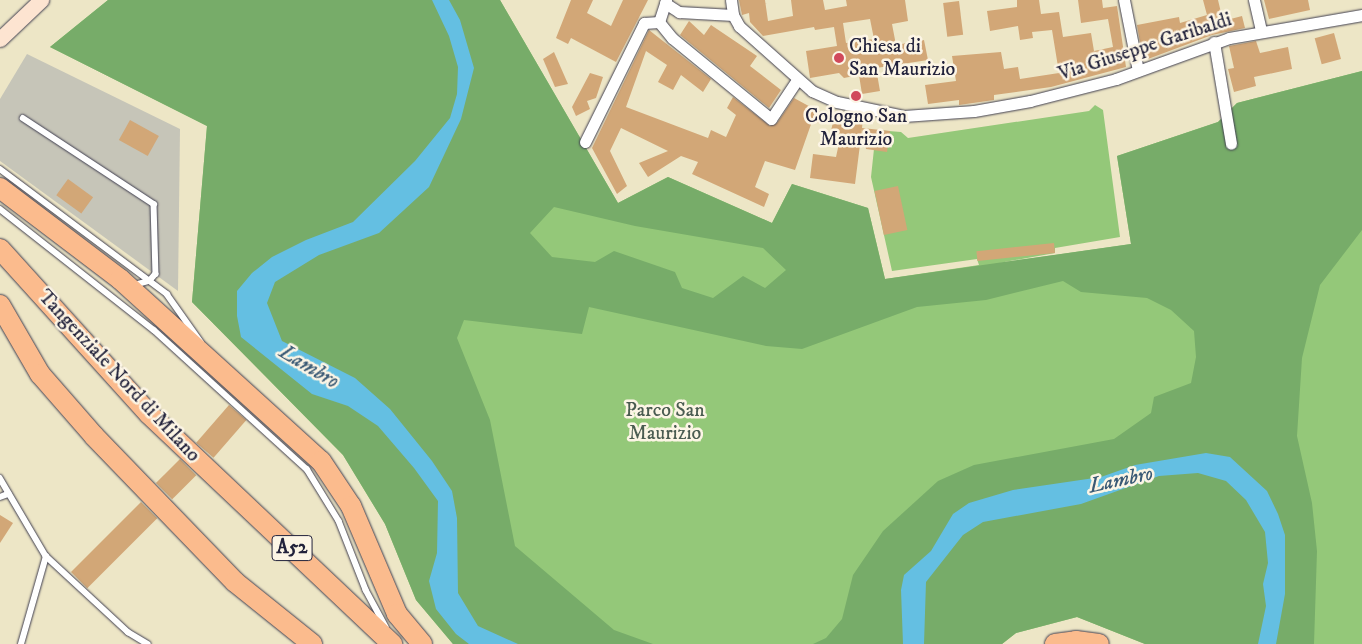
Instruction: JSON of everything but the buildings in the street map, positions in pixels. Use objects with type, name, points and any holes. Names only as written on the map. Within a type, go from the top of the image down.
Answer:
[{"type":"highway","points":[[0,188],[129,287],[298,438],[338,483],[397,614],[422,644]]},
{"type":"highway","name":"Tangenziale Nord di Milano","points":[[0,249],[149,414],[394,644]]},
{"type":"highway","points":[[0,305],[40,374],[94,436],[235,582],[312,644]]},
{"type":"highway","points":[[1054,644],[1076,641],[1099,644]]},
{"type":"main road","points":[[0,40],[41,0]]},
{"type":"street","points":[[1124,0],[1138,71]]},
{"type":"street","points":[[1254,0],[1262,31]]},
{"type":"street","points":[[659,22],[666,2],[679,12],[731,7]]},
{"type":"street","name":"Via Giuseppe Garibaldi","points":[[731,7],[740,26],[797,80],[821,96],[884,113],[936,115],[1019,103],[1138,71],[1214,42],[1262,31],[1362,14]]},
{"type":"street","points":[[584,142],[644,23],[659,22]]},
{"type":"street","points":[[659,22],[672,38],[771,119],[797,80]]},
{"type":"street","points":[[1214,42],[1231,144]]},
{"type":"lane","points":[[24,118],[154,204],[156,274],[150,281],[129,287]]},
{"type":"lane","points":[[0,169],[167,294],[190,322],[210,358]]},
{"type":"lane","points":[[0,209],[147,324],[307,469],[339,521],[366,590],[394,644]]},
{"type":"lane","points":[[0,478],[46,556],[128,632],[148,644]]},
{"type":"lane","points":[[0,497],[8,494]]},
{"type":"lane","points":[[21,644],[46,556]]},
{"type":"shaded area","points":[[27,54],[180,129],[178,291],[0,161],[0,99]]},
{"type":"green space","name":"Parco San Maurizio","points":[[108,0],[500,0],[618,203],[668,177],[772,223],[792,184],[868,208],[885,279],[979,265],[977,259],[892,271],[871,177],[876,130],[901,132],[908,138],[1089,111],[1095,105],[1103,110],[1120,237],[1055,248],[1055,253],[999,263],[1131,244],[1117,156],[1218,122],[1237,103],[1362,71],[1362,644],[1145,644],[1077,617],[1016,633],[1002,644],[453,644],[416,600],[385,524],[343,455],[192,302],[207,126],[50,47]]},
{"type":"green space","name":"Parco San Maurizio","points":[[108,0],[500,0],[618,203],[668,177],[772,223],[792,184],[868,208],[885,279],[1131,244],[1117,156],[1218,122],[1237,103],[1362,71],[1362,230],[1320,285],[1302,358],[1297,436],[1312,503],[1317,551],[1314,644],[1145,644],[1077,617],[1016,633],[1002,644],[813,644],[826,638],[842,619],[853,575],[883,531],[938,481],[974,465],[1114,439],[1151,413],[1154,397],[1191,383],[1196,357],[1194,331],[1171,310],[1147,298],[1081,292],[1063,281],[986,300],[917,307],[802,349],[766,346],[589,307],[582,334],[464,320],[457,338],[490,420],[515,546],[614,630],[653,644],[453,644],[416,600],[385,524],[343,455],[192,302],[207,126],[50,47]],"holes":[[[554,207],[635,226],[763,248],[786,270],[765,288],[743,276],[713,298],[682,288],[675,272],[614,251],[595,262],[552,257],[530,233]]]},
{"type":"water","name":"Lambro","points":[[432,0],[449,0],[460,20],[474,68],[461,119],[429,187],[379,233],[319,255],[275,282],[267,303],[282,341],[355,378],[390,409],[432,461],[452,491],[457,518],[458,593],[478,626],[518,644],[469,644],[456,634],[436,609],[429,581],[437,553],[438,501],[414,468],[378,426],[348,406],[312,394],[241,337],[237,316],[237,291],[252,273],[272,257],[306,240],[353,222],[415,161],[450,118],[457,94],[458,67],[449,36]]},
{"type":"water","name":"Lambro","points":[[1206,453],[1230,457],[1267,491],[1278,514],[1285,535],[1285,594],[1276,644],[1258,644],[1266,606],[1263,584],[1268,563],[1265,532],[1246,500],[1226,481],[1198,473],[1159,476],[1081,504],[983,522],[963,535],[926,582],[924,644],[903,644],[901,590],[904,575],[931,551],[953,514],[969,503],[1013,490],[1101,477],[1135,465]]},
{"type":"place","name":"Chiesa di San Maurizio","points":[[839,58]]},
{"type":"place","name":"Cologno San Maurizio","points":[[856,96]]}]
